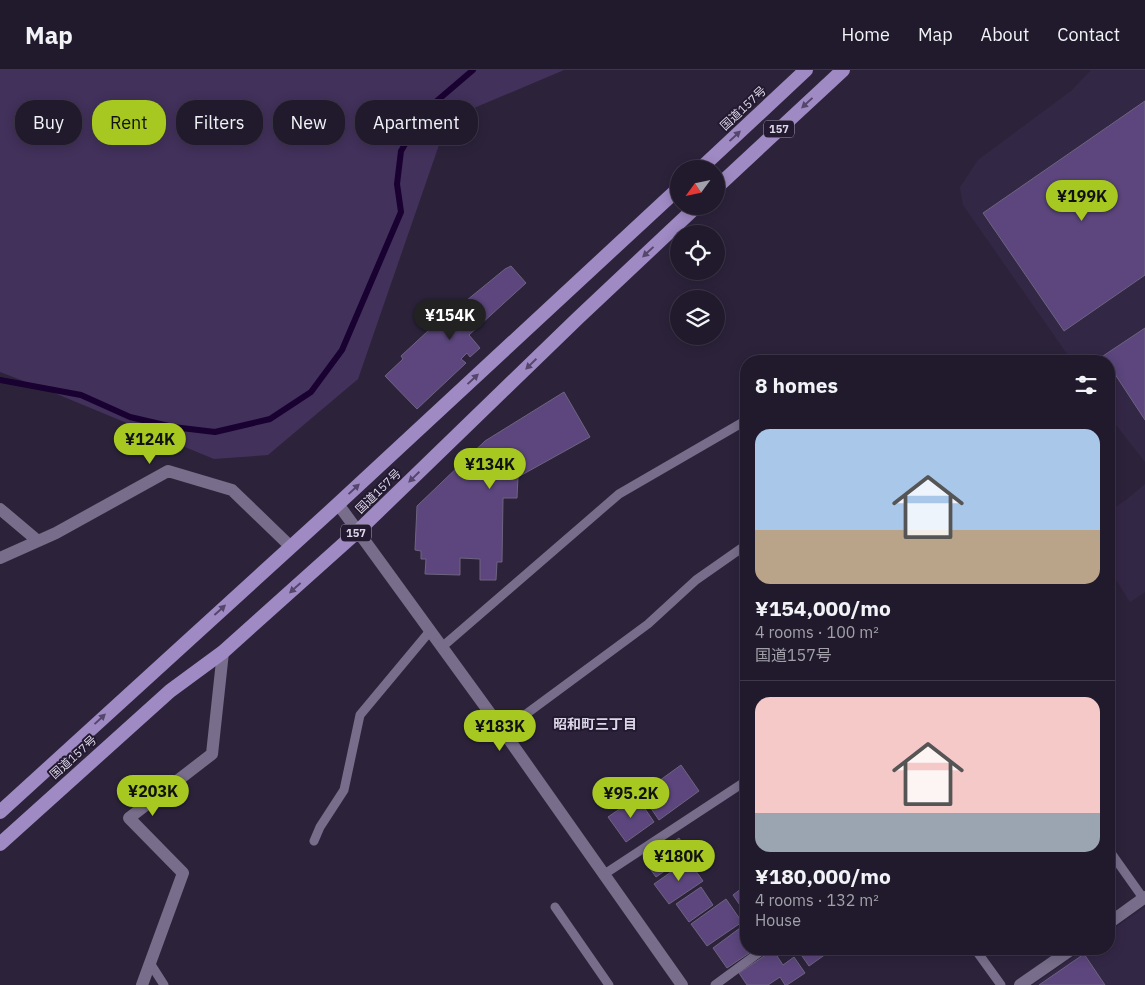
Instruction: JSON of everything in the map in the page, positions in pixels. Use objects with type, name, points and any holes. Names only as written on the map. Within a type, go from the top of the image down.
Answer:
[{"type":"highway","name":"国道157号","points":[[710,160],[806,70]]},
{"type":"highway","name":"157","points":[[725,180],[843,70]]},
{"type":"highway","name":"国道157号","points":[[0,812],[338,504],[670,196]]},
{"type":"highway","name":"国道157号","points":[[0,844],[170,691],[223,652],[358,531],[687,215]]},
{"type":"street","points":[[0,558],[56,533],[168,471],[232,490],[290,546]]},
{"type":"street","points":[[338,504],[682,985]]},
{"type":"street","points":[[0,509],[38,541]]},
{"type":"street","points":[[142,985],[182,873],[129,818],[212,754],[223,652]]},
{"type":"street","points":[[1115,919],[1144,898]]},
{"type":"street","points":[[1020,985],[1063,955]]},
{"type":"lane","points":[[442,647],[619,494],[740,424]]},
{"type":"lane","points":[[502,731],[648,624],[696,580],[740,549]]},
{"type":"lane","points":[[314,841],[320,827],[344,790],[360,715],[430,631]]},
{"type":"lane","points":[[603,875],[740,785]]},
{"type":"lane","points":[[1115,858],[1144,898]]},
{"type":"lane","points":[[555,907],[609,985]]},
{"type":"lane","points":[[715,985],[756,955]]},
{"type":"lane","points":[[979,955],[1001,985]]},
{"type":"lane","points":[[150,962],[164,985]]},
{"type":"shaded area","points":[[0,70],[564,70],[478,106],[478,100],[355,100],[355,145],[439,145],[358,379],[268,455],[214,459],[0,372]]},
{"type":"shaded area","points":[[1091,70],[1145,70],[1145,462],[1115,424],[1115,355],[1068,355],[963,205],[960,187],[978,160],[1071,91]]},
{"type":"shaded area","points":[[1145,484],[1145,592],[1130,602],[1115,578],[1115,507]]},
{"type":"shaded area","points":[[1145,907],[1145,985],[1033,985],[1076,955],[1115,955],[1115,928]]},
{"type":"building","points":[[1145,101],[1145,275],[1064,331],[983,213]]},
{"type":"building","points":[[511,266],[526,283],[469,335],[480,348],[470,357],[467,353],[461,359],[466,363],[417,409],[385,376],[403,359],[401,356],[442,318],[444,320],[448,318],[460,326],[450,314]]},
{"type":"building","points":[[1145,328],[1145,420],[1115,374],[1115,355],[1104,355]]},
{"type":"building","points":[[564,392],[590,437],[518,477],[517,498],[503,498],[502,562],[497,562],[496,580],[480,580],[480,559],[460,558],[460,575],[425,574],[426,559],[421,559],[421,551],[415,550],[417,506],[485,441]]},
{"type":"building","points":[[681,765],[699,791],[659,820],[641,794]]},
{"type":"building","points":[[637,797],[654,822],[626,842],[608,817]]},
{"type":"building","points":[[679,838],[689,854],[656,877],[645,862]]},
{"type":"building","points":[[688,860],[703,881],[669,904],[654,884]]},
{"type":"building","points":[[701,887],[713,905],[689,922],[676,904]]},
{"type":"building","points":[[740,890],[740,905],[733,895]]},
{"type":"building","points":[[726,899],[740,919],[740,923],[707,946],[691,924]]},
{"type":"building","points":[[740,928],[740,955],[746,955],[727,968],[713,948]]},
{"type":"building","points":[[766,955],[776,955],[783,965],[794,957],[805,973],[787,985],[785,985],[780,977],[768,985],[747,985],[739,973]]},
{"type":"building","points":[[801,955],[825,955],[809,966]]},
{"type":"building","points":[[1085,955],[1105,985],[1039,985]]},
{"type":"waterway","points":[[0,380],[81,395],[130,417],[173,427],[215,432],[270,419],[311,392],[342,350],[401,212],[397,184],[401,151],[425,111],[473,70]]},
{"type":"district","name":"昭和町三丁目","points":[[595,724]]}]
